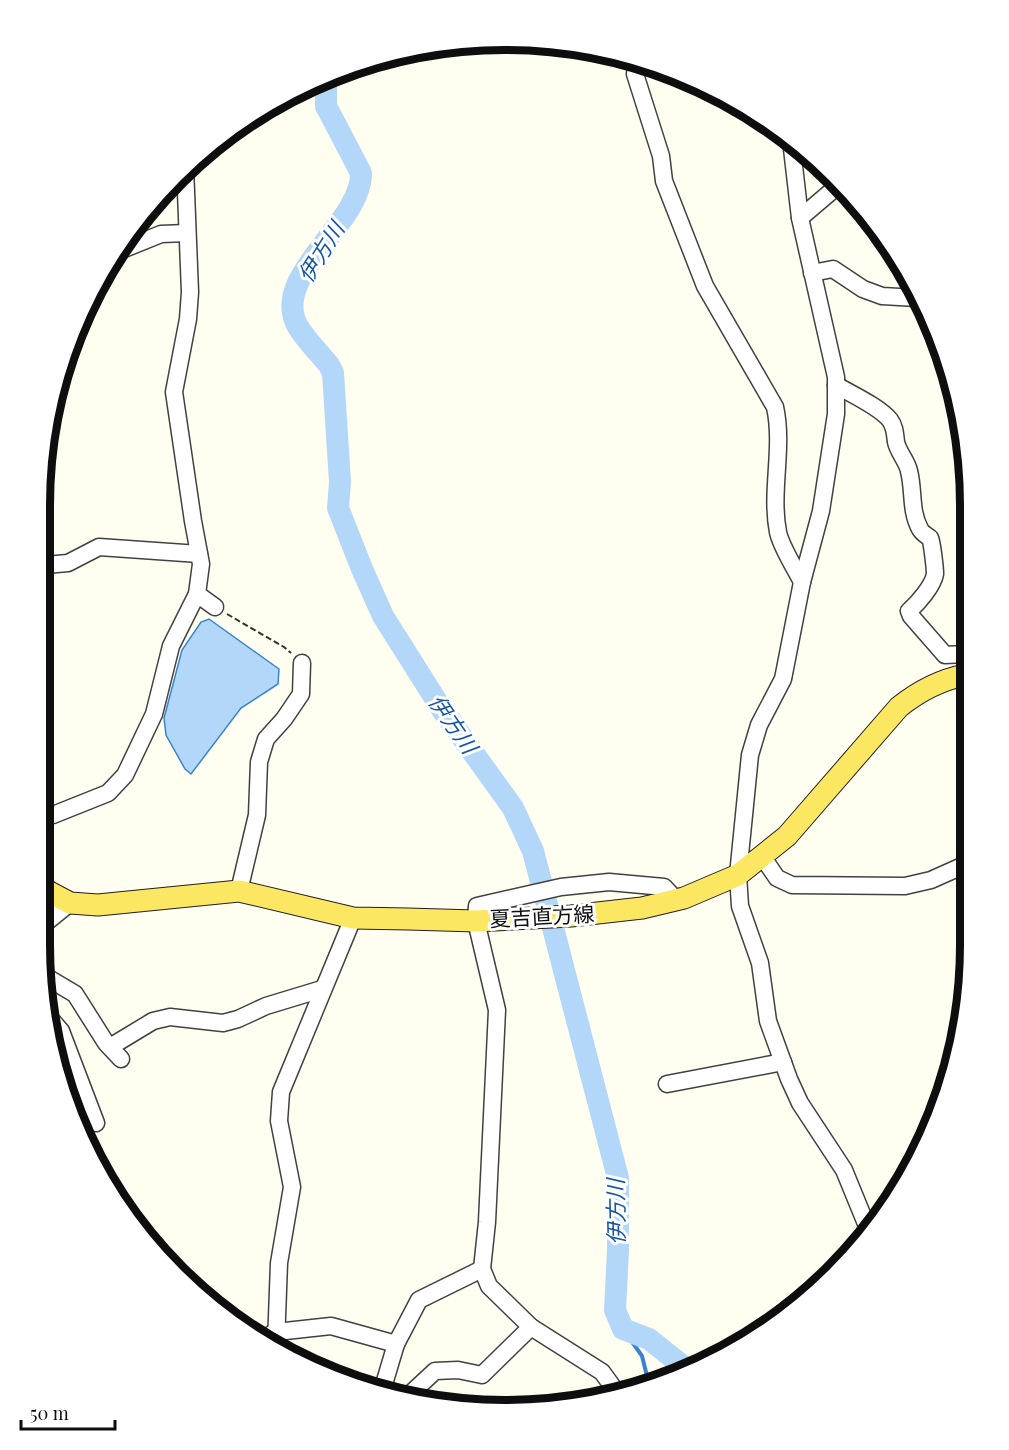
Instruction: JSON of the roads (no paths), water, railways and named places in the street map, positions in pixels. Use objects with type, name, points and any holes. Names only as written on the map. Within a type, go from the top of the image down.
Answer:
[{"type":"main road","name":"夏吉直方線","points":[[50,892],[70,903],[98,905],[239,891],[353,918],[476,921],[571,916],[642,908],[676,900],[738,875],[788,836],[899,707],[933,685],[960,677]]},
{"type":"street","points":[[636,69],[635,74],[661,156],[664,181],[705,286],[775,407],[778,425],[775,501],[778,534],[802,582]]},
{"type":"street","points":[[792,153],[800,218],[836,377],[836,414],[821,511],[802,582],[783,679],[759,725],[750,755],[738,875],[740,906],[760,963],[768,1021],[783,1062],[800,1103],[844,1170],[865,1222]]},
{"type":"street","points":[[50,815],[108,793],[125,775],[154,714],[171,646],[197,594],[201,564],[174,392],[189,301],[185,181]]},
{"type":"street","points":[[800,218],[833,190]]},
{"type":"street","points":[[130,247],[161,234],[187,233]]},
{"type":"street","points":[[812,273],[833,269],[863,288],[882,296],[910,298]]},
{"type":"street","points":[[836,385],[890,420],[895,430],[896,444],[909,467],[913,487],[912,506],[920,531],[931,539],[934,546],[932,556],[934,578],[917,604],[909,611],[945,655],[960,654]]},
{"type":"street","points":[[50,565],[68,563],[99,547],[199,554]]},
{"type":"street","points":[[197,594],[215,607]]},
{"type":"street","points":[[239,891],[257,815],[259,762],[266,739],[284,719],[301,694],[302,663]]},
{"type":"street","points":[[762,856],[777,878],[792,885],[905,886],[931,880],[960,867]]},
{"type":"street","points":[[613,1387],[602,1372],[531,1327],[489,1286],[482,1269],[487,1222],[497,1010],[476,921],[477,906],[561,887],[609,882],[664,886],[676,900]]},
{"type":"street","points":[[50,919],[70,903]]},
{"type":"street","points":[[272,1337],[279,1263],[292,1187],[279,1120],[281,1092],[353,918]]},
{"type":"street","points":[[50,979],[75,994],[115,1053],[153,1021],[170,1017],[223,1023],[266,1006],[322,989]]},
{"type":"street","points":[[57,1026],[61,1031],[96,1123]]},
{"type":"street","points":[[667,1084],[783,1062]]},
{"type":"street","points":[[384,1384],[396,1344],[420,1300],[482,1269]]},
{"type":"street","points":[[273,1338],[331,1326],[396,1344]]},
{"type":"street","points":[[413,1391],[435,1371],[458,1370],[482,1375],[531,1327]]},
{"type":"water","points":[[209,619],[279,669],[278,684],[241,708],[191,774],[185,769],[166,735],[164,718],[182,650],[201,622]]},
{"type":"waterway","name":"伊方川","points":[[326,86],[326,106],[361,173],[357,192],[348,211],[306,268],[296,287],[292,306],[297,325],[333,373],[340,482],[338,508],[383,616],[441,708],[513,808],[533,851],[618,1178],[615,1310],[623,1329],[649,1339],[682,1365]]},
{"type":"waterway","points":[[623,1329],[642,1356],[647,1377]]}]
